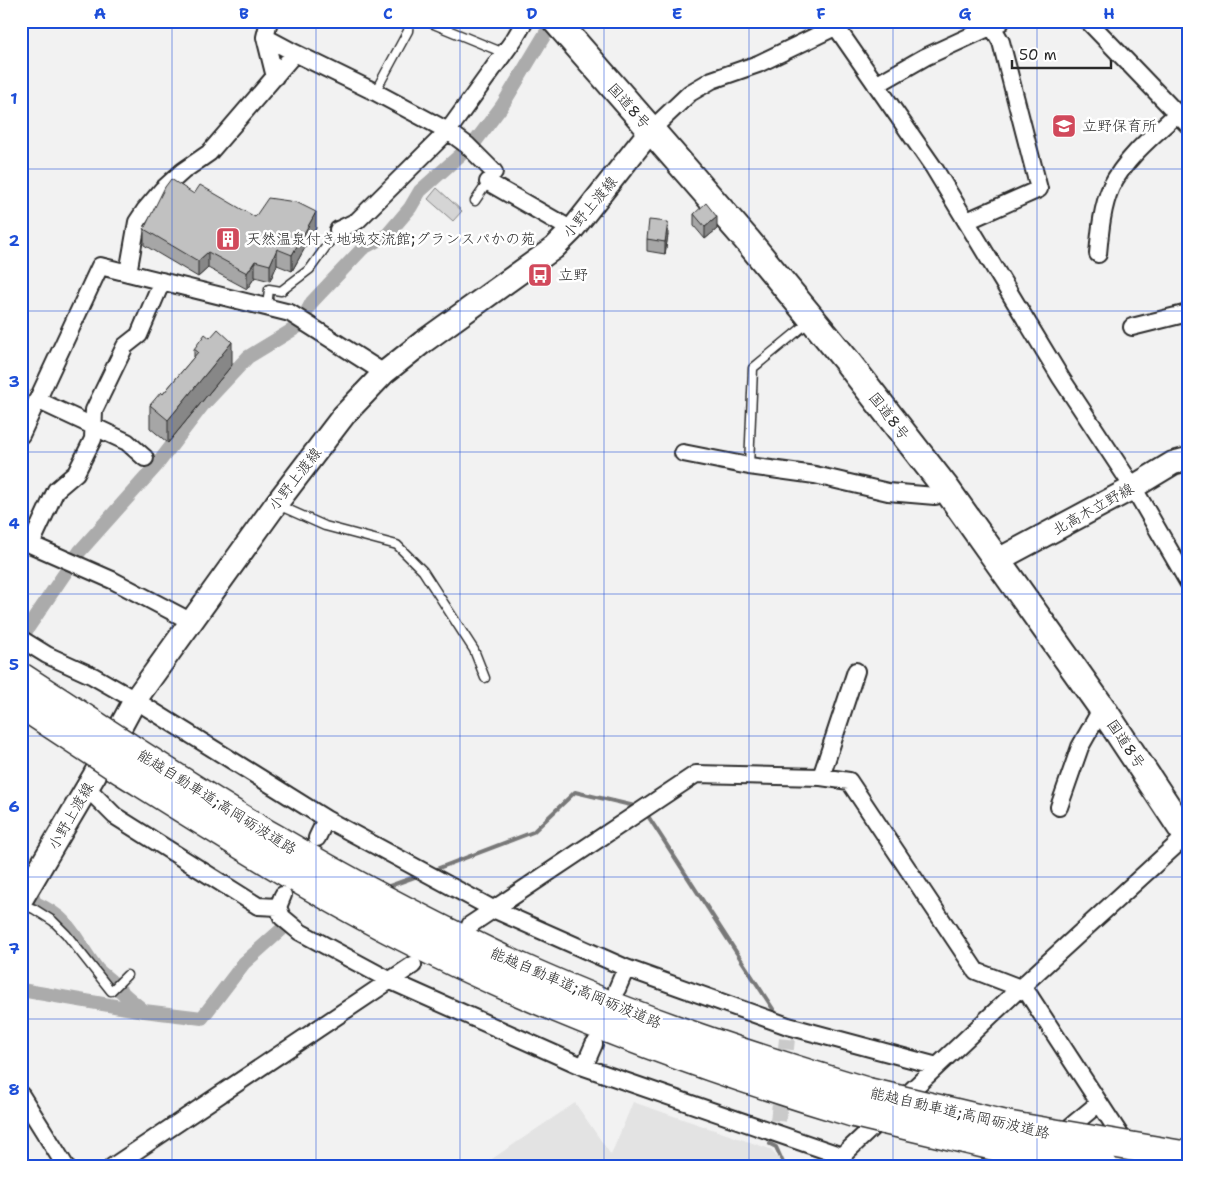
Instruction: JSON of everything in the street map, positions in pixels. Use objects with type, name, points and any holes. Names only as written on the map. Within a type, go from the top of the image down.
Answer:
[{"type":"highway","name":"国道8号","points":[[556,21],[747,240],[945,487],[1102,708],[1187,837]]},
{"type":"highway","name":"能越自動車道;高岡砺波道路","points":[[21,677],[128,761],[326,896],[484,977],[562,1011],[710,1068],[861,1102],[1188,1156]]},
{"type":"highway","name":"能越自動車道;高岡砺波道路","points":[[21,704],[128,761]]},
{"type":"highway","name":"能越自動車道;高岡砺波道路","points":[[861,1102],[1002,1148],[1104,1167]]},
{"type":"main road","name":"小野上渡線","points":[[21,900],[87,788],[135,700],[276,504],[344,415],[384,373],[423,342],[554,248],[572,230],[651,130]]},
{"type":"main road","name":"北高木立野線","points":[[998,560],[1133,487],[1173,463],[1188,459]]},
{"type":"street","points":[[1088,21],[1183,119],[1134,154],[1111,187],[1102,216],[1098,254]]},
{"type":"street","points":[[338,230],[357,221],[448,132],[524,22]]},
{"type":"street","points":[[876,85],[925,57],[995,23],[1039,189],[966,221]]},
{"type":"street","points":[[651,130],[690,93],[712,80],[758,64],[834,24],[934,168],[1061,378],[1133,487],[1188,582]]},
{"type":"street","points":[[267,29],[295,53],[375,92],[448,132],[469,147],[491,177],[572,230]]},
{"type":"street","points":[[267,29],[274,77]]},
{"type":"street","points":[[128,273],[137,222],[145,210],[182,171],[209,153],[295,53]]},
{"type":"street","points":[[21,435],[100,266],[290,313],[384,373]]},
{"type":"street","points":[[162,281],[139,335],[124,346],[94,410],[92,439],[76,473],[56,490],[26,543],[112,580],[192,622]]},
{"type":"street","points":[[1132,327],[1188,314]]},
{"type":"street","points":[[37,400],[127,442],[145,458]]},
{"type":"street","points":[[682,453],[749,466],[815,475],[888,492],[935,496],[945,487]]},
{"type":"street","points":[[21,639],[47,655],[93,676],[135,700],[326,819],[493,909],[626,968],[788,1032],[937,1066]]},
{"type":"street","points":[[822,777],[856,671]]},
{"type":"street","points":[[1059,807],[1080,747],[1102,708]]},
{"type":"street","points":[[470,925],[696,774],[822,777],[849,781],[976,971],[1020,988],[1029,995],[1141,1167]]},
{"type":"street","points":[[87,788],[115,816],[258,906],[280,901],[282,917],[300,932],[391,981],[584,1066],[778,1128],[836,1161],[1020,988],[1187,837]]},
{"type":"street","points":[[316,838],[326,819]]},
{"type":"street","points":[[112,1167],[413,965]]},
{"type":"street","points":[[617,990],[626,968]]},
{"type":"street","points":[[584,1066],[594,1044]]},
{"type":"street","points":[[21,1095],[66,1167]]},
{"type":"street","points":[[1022,1167],[1099,1103]]},
{"type":"lane","points":[[375,92],[408,32],[408,21]]},
{"type":"lane","points":[[426,21],[504,53]]},
{"type":"lane","points":[[475,201],[491,177]]},
{"type":"lane","points":[[267,307],[269,289],[281,290],[310,269],[338,230]]},
{"type":"lane","points":[[749,466],[753,368],[812,319]]},
{"type":"lane","points":[[276,504],[325,526],[397,545],[423,571],[474,650],[485,678]]},
{"type":"lane","points":[[21,904],[53,920],[111,991],[127,975]]},
{"type":"shaded area","points":[[437,188],[462,211],[453,221],[428,199]]},
{"type":"shaded area","points":[[633,1102],[770,1149],[778,1158],[782,1167],[480,1167],[575,1103],[611,1155]]},
{"type":"building","name":"天然温泉付き地域交流館;グランスパかの苑","points":[[171,179],[194,194],[200,185],[255,217],[268,198],[296,202],[316,212],[292,255],[277,249],[270,265],[255,261],[247,273],[208,252],[198,261],[144,229]]},
{"type":"building","points":[[706,203],[717,217],[705,227],[694,214]]},
{"type":"building","points":[[649,220],[668,222],[665,242],[647,239]]},
{"type":"building","points":[[218,329],[232,342],[168,420],[150,405],[161,392],[163,394],[198,352],[194,349],[205,334],[210,338]]},
{"type":"waterway","points":[[21,638],[80,551],[156,466],[202,406],[248,357],[299,326],[312,302],[363,248],[387,235],[410,208],[420,191],[475,142],[502,106],[547,31]]},
{"type":"waterway","points":[[431,871],[533,832],[575,792],[639,807]]},
{"type":"waterway","points":[[646,813],[775,1012]]},
{"type":"waterway","points":[[21,867],[35,903],[66,924],[98,970],[142,1009]]},
{"type":"waterway","points":[[384,888],[420,875]]},
{"type":"waterway","points":[[21,990],[144,1011],[202,1018],[244,963],[281,930]]},
{"type":"waterway","points":[[770,1144],[776,1147],[785,1167]]},
{"type":"tunnel","points":[[778,1121],[787,1039]]},
{"type":"place","name":"立野保育所","points":[[1064,126]]},
{"type":"place","name":"天然温泉付き地域交流館;グランスパかの苑","points":[[228,239]]},
{"type":"place","name":"立野","points":[[540,275]]}]
